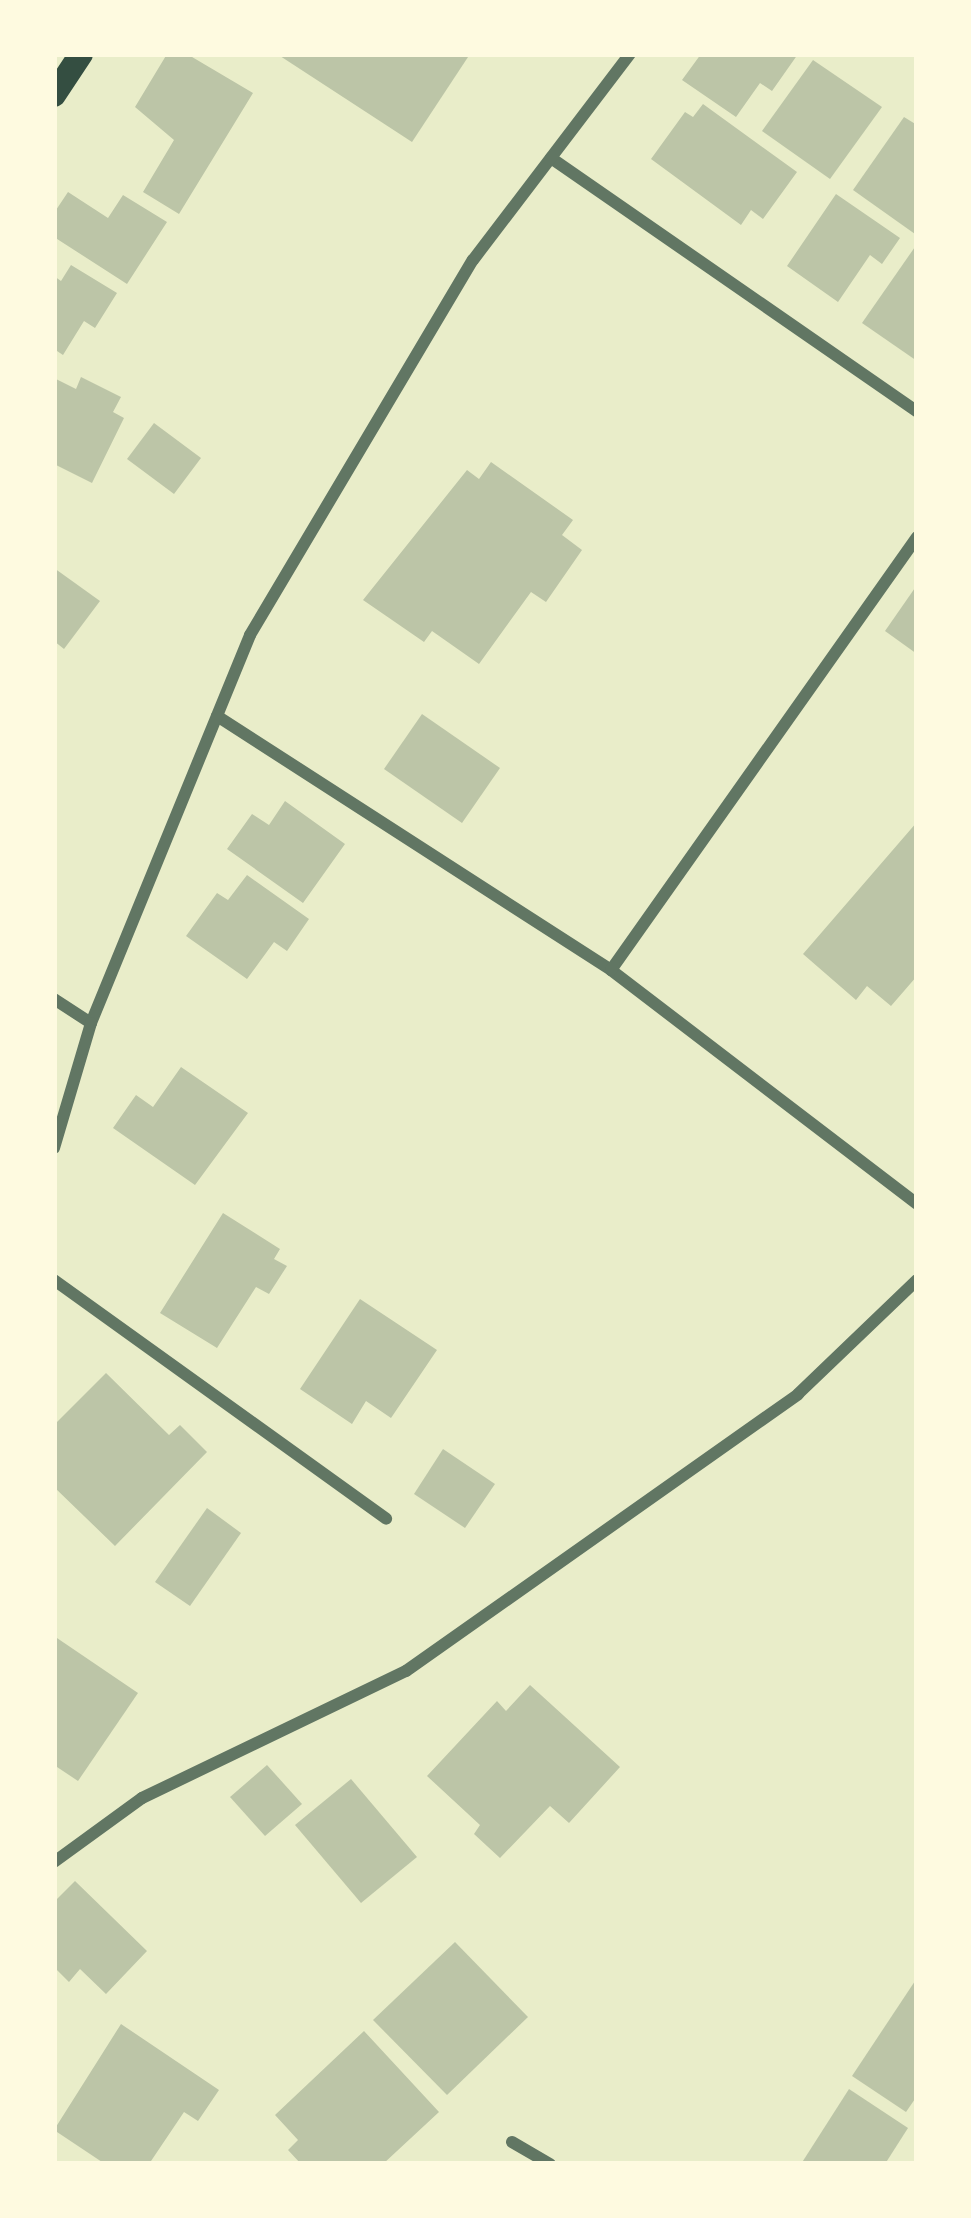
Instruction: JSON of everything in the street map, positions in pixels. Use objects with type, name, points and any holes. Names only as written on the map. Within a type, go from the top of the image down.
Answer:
[{"type":"main road","points":[[54,95],[81,54]]},
{"type":"street","points":[[54,1148],[92,1023],[250,634],[473,260],[630,54]]},
{"type":"street","points":[[551,158],[917,411]]},
{"type":"street","points":[[611,970],[917,537]]},
{"type":"street","points":[[217,716],[611,970],[917,1204]]},
{"type":"street","points":[[54,999],[92,1023]]},
{"type":"street","points":[[54,1280],[386,1520]]},
{"type":"street","points":[[54,1862],[142,1798],[406,1671],[798,1394],[917,1280]]},
{"type":"street","points":[[512,2142],[550,2164]]},
{"type":"building","points":[[167,54],[187,54],[253,93],[179,214],[143,192],[174,140],[135,107]]},
{"type":"building","points":[[277,54],[470,54],[412,142]]},
{"type":"building","points":[[701,54],[798,54],[772,91],[760,83],[736,117],[682,80]]},
{"type":"building","points":[[813,60],[882,107],[830,179],[762,131]]},
{"type":"building","points":[[703,104],[797,172],[763,219],[751,210],[741,225],[651,159],[685,112],[693,117]]},
{"type":"building","points":[[904,117],[917,125],[915,234],[853,190]]},
{"type":"building","points":[[68,192],[108,218],[123,195],[167,222],[127,284],[54,237],[54,213]]},
{"type":"building","points":[[836,194],[900,238],[882,264],[870,255],[838,302],[787,266]]},
{"type":"building","points":[[917,244],[917,361],[862,323]]},
{"type":"building","points":[[71,265],[117,293],[95,328],[84,321],[63,355],[54,349],[54,276],[61,281]]},
{"type":"building","points":[[81,377],[121,397],[113,412],[124,418],[92,483],[54,464],[54,378],[76,389]]},
{"type":"building","points":[[154,423],[201,458],[174,494],[127,459]]},
{"type":"building","points":[[491,462],[573,520],[562,535],[582,550],[546,602],[531,592],[479,664],[432,631],[424,642],[363,600],[467,470],[479,479]]},
{"type":"building","points":[[54,568],[100,601],[64,649],[54,641]]},
{"type":"building","points":[[917,585],[917,654],[885,631]]},
{"type":"building","points":[[422,714],[500,768],[462,823],[384,769]]},
{"type":"building","points":[[285,801],[345,844],[303,903],[227,849],[252,814],[269,825]]},
{"type":"building","points":[[917,822],[917,976],[891,1006],[867,986],[856,1000],[803,954]]},
{"type":"building","points":[[247,875],[309,919],[287,951],[274,942],[247,979],[186,936],[217,893],[228,900]]},
{"type":"building","points":[[181,1067],[248,1113],[195,1185],[113,1128],[136,1095],[153,1107]]},
{"type":"building","points":[[223,1213],[280,1249],[274,1259],[287,1266],[269,1294],[256,1287],[217,1348],[160,1313]]},
{"type":"building","points":[[360,1299],[437,1350],[391,1418],[366,1401],[352,1424],[300,1389]]},
{"type":"building","points":[[106,1373],[169,1435],[180,1425],[207,1452],[115,1546],[54,1487],[54,1425]]},
{"type":"building","points":[[443,1449],[495,1484],[465,1528],[414,1494]]},
{"type":"building","points":[[207,1508],[241,1533],[190,1606],[155,1582]]},
{"type":"building","points":[[54,1636],[138,1693],[78,1781],[54,1765]]},
{"type":"building","points":[[530,1685],[620,1767],[569,1823],[550,1806],[500,1858],[474,1834],[480,1825],[427,1776],[497,1701],[506,1711]]},
{"type":"building","points":[[267,1765],[302,1804],[265,1836],[230,1797]]},
{"type":"building","points":[[351,1779],[417,1857],[361,1903],[295,1825]]},
{"type":"building","points":[[75,1881],[147,1951],[106,1994],[80,1969],[69,1982],[54,1967],[54,1902]]},
{"type":"building","points":[[455,1942],[528,2017],[447,2095],[373,2020]]},
{"type":"building","points":[[917,1978],[917,2096],[906,2112],[852,2076]]},
{"type":"building","points":[[121,2024],[219,2090],[198,2121],[184,2112],[149,2164],[105,2164],[54,2130]]},
{"type":"building","points":[[364,2031],[439,2112],[383,2164],[301,2164],[288,2150],[298,2140],[275,2115]]},
{"type":"building","points":[[849,2089],[908,2128],[885,2164],[801,2164]]}]
